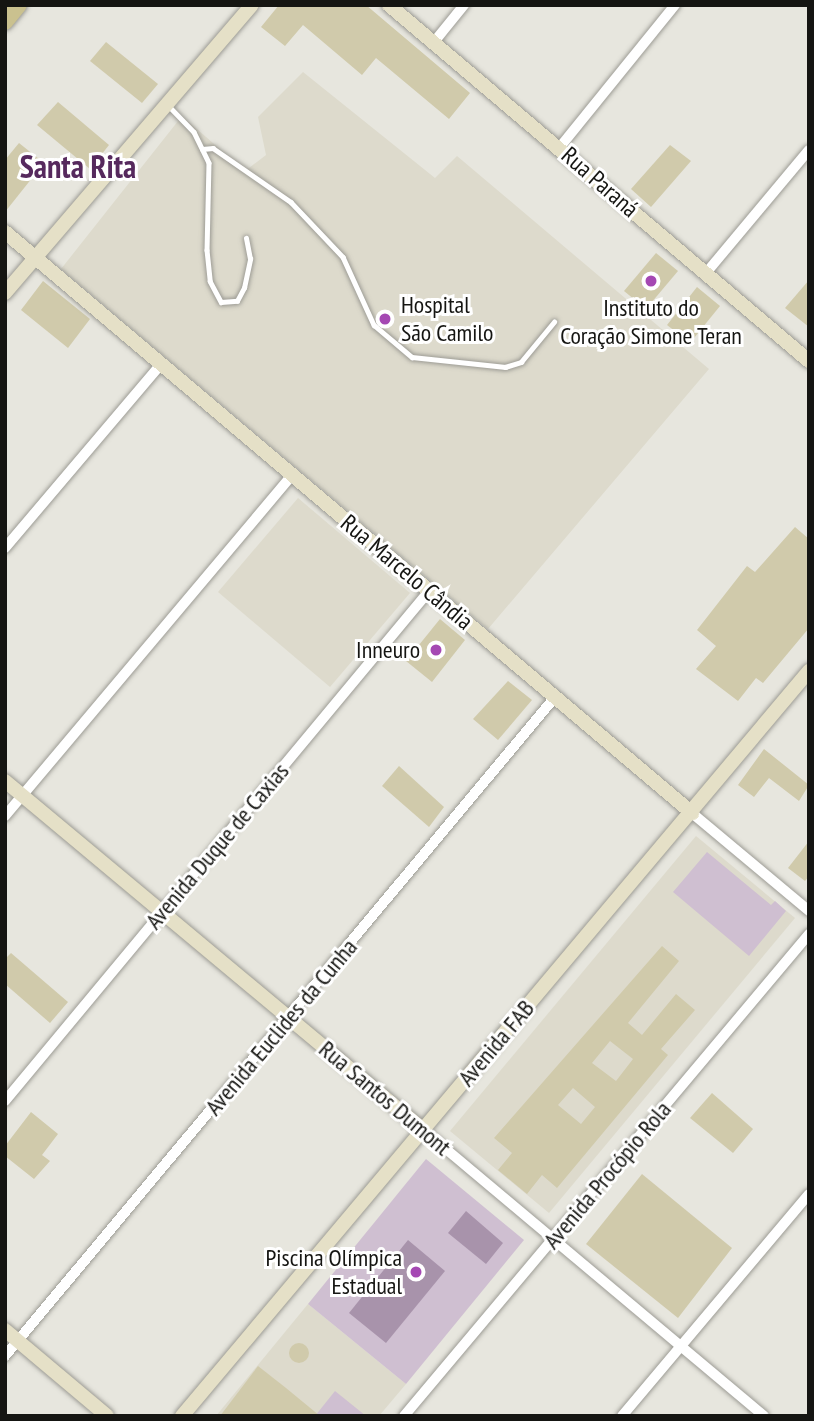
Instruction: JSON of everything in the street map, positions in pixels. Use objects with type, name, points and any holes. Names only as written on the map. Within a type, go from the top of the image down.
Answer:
[{"type":"main road","points":[[5,22],[19,5]]},
{"type":"main road","points":[[5,293],[252,5]]},
{"type":"main road","name":"Rua Paraná","points":[[389,5],[560,147],[809,361]]},
{"type":"main road","name":"Rua Marcelo Cândia","points":[[5,232],[692,813]]},
{"type":"main road","name":"Avenida FAB","points":[[182,1416],[809,671]]},
{"type":"main road","name":"Rua Santos Dumont","points":[[5,781],[422,1129]]},
{"type":"main road","points":[[5,1330],[107,1416]]},
{"type":"street","points":[[434,42],[464,5]]},
{"type":"street","points":[[560,147],[675,5]]},
{"type":"street","points":[[706,273],[809,150]]},
{"type":"street","points":[[5,548],[161,364]]},
{"type":"street","points":[[5,816],[292,475]]},
{"type":"street","name":"Avenida Duque de Caxias","points":[[5,1101],[429,591]]},
{"type":"street","name":"Avenida Euclides da Cunha","points":[[5,1356],[555,697]]},
{"type":"street","name":"Rua Marcelo Cândia","points":[[692,813],[809,911]]},
{"type":"street","name":"Avenida Procópio Rola","points":[[404,1416],[809,934]]},
{"type":"street","name":"Rua Santos Dumont","points":[[422,1129],[764,1416]]},
{"type":"street","points":[[622,1416],[809,1194]]},
{"type":"lane","points":[[167,104],[202,149],[209,163],[210,281],[221,302],[237,301],[244,288],[250,259],[246,238]]},
{"type":"lane","points":[[202,149],[213,148],[291,201],[343,257],[374,324],[412,357],[505,367],[521,362],[554,322]]},
{"type":"shaded area","name":"Hospital São Camilo","points":[[303,72],[435,178],[457,156],[709,369],[488,629],[61,269],[182,116],[245,171],[266,155],[258,117]]},
{"type":"shaded area","points":[[298,498],[410,593],[330,687],[218,592]]},
{"type":"shaded area","points":[[696,836],[795,918],[549,1213],[450,1131]]},
{"type":"shaded area","points":[[707,852],[771,905],[775,901],[786,911],[749,956],[673,892]]},
{"type":"shaded area","name":"Piscina Olímpica Estadual","points":[[426,1159],[524,1240],[406,1384],[308,1304]]},
{"type":"shaded area","points":[[466,1211],[503,1243],[486,1264],[448,1233]]},
{"type":"shaded area","points":[[408,1240],[445,1271],[386,1343],[349,1313]]},
{"type":"shaded area","points":[[308,1304],[406,1384],[379,1416],[216,1416]]},
{"type":"shaded area","points":[[335,1391],[366,1416],[315,1416]]},
{"type":"building","points":[[279,5],[366,5],[470,93],[449,119],[376,58],[362,75],[303,25],[285,46],[261,27]]},
{"type":"building","points":[[106,42],[158,84],[142,103],[90,61]]},
{"type":"building","points":[[58,102],[109,145],[90,169],[37,125]]},
{"type":"building","points":[[19,143],[44,163],[5,212],[5,160]]},
{"type":"building","points":[[670,145],[691,161],[651,207],[631,189]]},
{"type":"building","name":"Instituto do Coração Simone Teran","points":[[656,253],[678,271],[646,309],[624,291]]},
{"type":"building","points":[[809,280],[809,327],[785,308]]},
{"type":"building","points":[[43,281],[90,319],[68,348],[21,310]]},
{"type":"building","points":[[697,287],[720,306],[690,343],[667,325]]},
{"type":"building","points":[[795,527],[809,539],[809,628],[763,683],[756,678],[738,701],[696,669],[716,646],[697,630],[747,566],[755,572]]},
{"type":"building","name":"Inneuro","points":[[440,619],[465,640],[432,682],[406,661]]},
{"type":"building","points":[[508,681],[532,700],[498,740],[473,719]]},
{"type":"building","points":[[764,749],[809,785],[799,801],[769,778],[754,797],[738,785]]},
{"type":"building","points":[[399,766],[444,807],[429,827],[382,786]]},
{"type":"building","points":[[809,841],[809,876],[805,881],[788,868]]},
{"type":"building","points":[[662,946],[679,961],[628,1023],[642,1035],[676,994],[695,1010],[661,1049],[668,1055],[557,1188],[542,1175],[527,1194],[498,1170],[512,1153],[494,1138]],"holes":[[[610,1041],[633,1059],[616,1081],[592,1063]],[[573,1088],[595,1107],[581,1124],[558,1105]]]},
{"type":"building","points":[[11,953],[68,1002],[50,1023],[5,984],[5,959]]},
{"type":"building","points":[[712,1093],[753,1129],[733,1153],[690,1118]]},
{"type":"building","points":[[31,1112],[58,1134],[42,1155],[50,1161],[34,1179],[5,1156],[5,1146]]},
{"type":"building","points":[[642,1174],[732,1248],[678,1318],[586,1244]]},
{"type":"building","points":[[299,1343],[306,1346],[309,1353],[306,1360],[299,1363],[292,1360],[289,1353],[292,1346]]},
{"type":"building","points":[[258,1366],[286,1388],[320,1416],[220,1416]]},
{"type":"place","name":"Instituto do Coração Simone Teran","points":[[651,281]]},
{"type":"place","name":"Hospital São Camilo","points":[[385,319]]},
{"type":"place","name":"Inneuro","points":[[436,650]]},
{"type":"place","name":"Piscina Olímpica Estadual","points":[[416,1272]]},
{"type":"district","name":"Santa Rita","points":[[78,166]]}]
